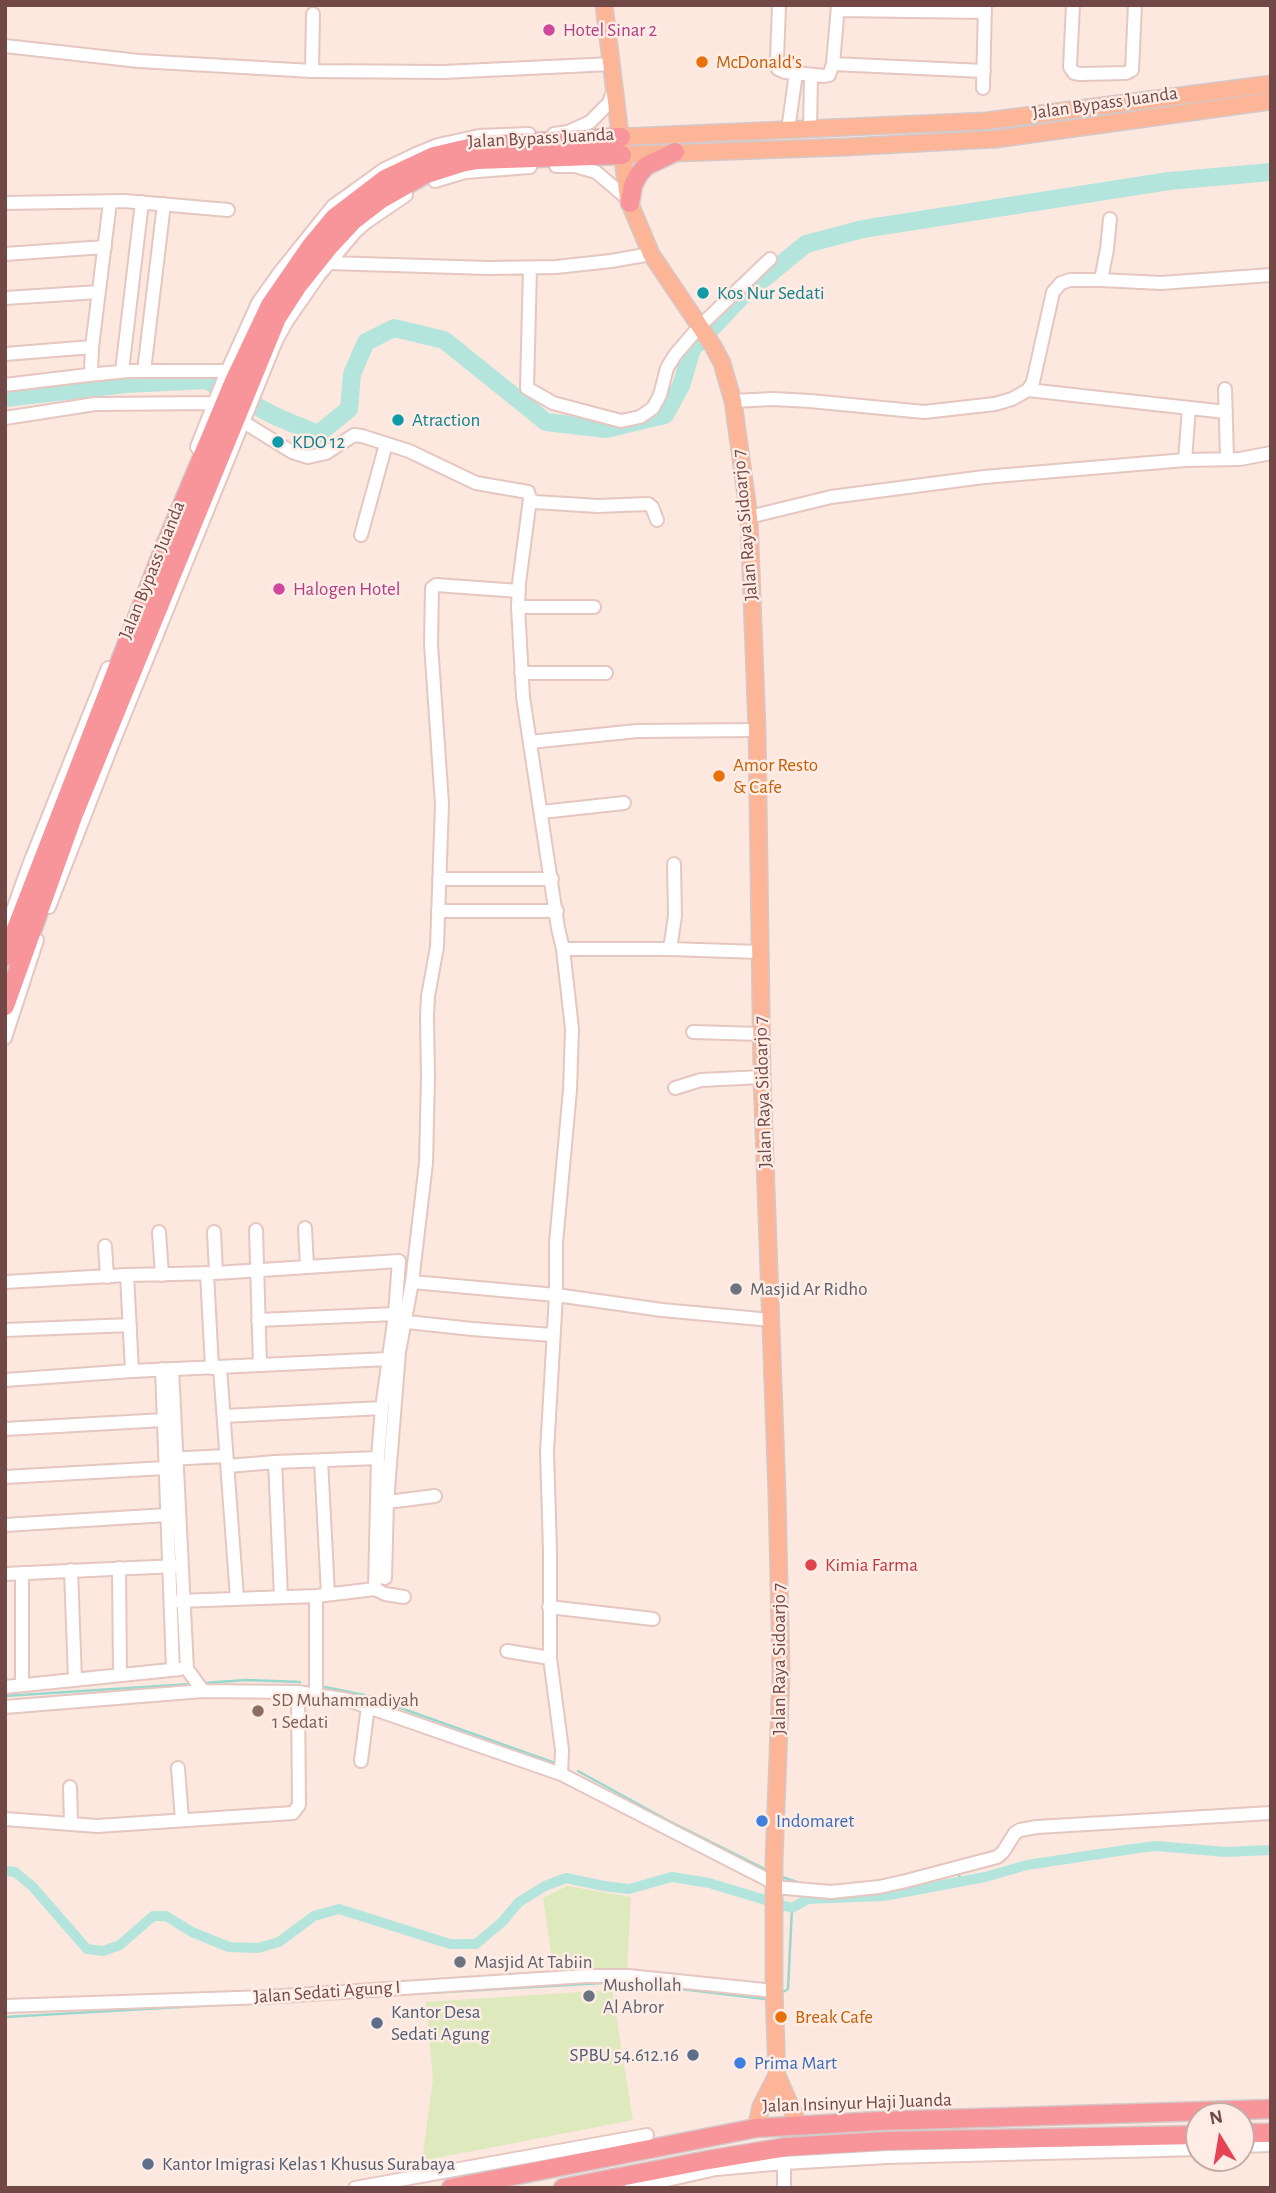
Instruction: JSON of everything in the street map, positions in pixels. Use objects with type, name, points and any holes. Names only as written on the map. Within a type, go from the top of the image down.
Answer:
[{"type":"highway","name":"Jalan Bypass Juanda","points":[[5,957],[69,811],[241,387],[270,305],[310,247],[342,205],[385,179],[434,156],[481,145],[494,139],[622,146]]},
{"type":"highway","name":"Jalan Bypass Juanda","points":[[241,387],[277,318],[297,287],[329,258],[354,220],[380,200],[435,171],[477,160],[622,146]]},
{"type":"highway","points":[[629,201],[639,174],[654,161],[675,152]]},
{"type":"highway","name":"Jalan Bypass Juanda","points":[[5,1006],[69,811]]},
{"type":"highway","name":"Jalan Insinyur Haji Juanda","points":[[451,2188],[484,2185],[756,2128],[1271,2109]]},
{"type":"highway","points":[[1085,2114],[1085,2138]]},
{"type":"highway","name":"Jalan Insinyur Haji Juanda","points":[[563,2188],[712,2164],[786,2147],[886,2149],[1185,2135]]},
{"type":"main road","name":"Jalan Raya Sidoarjo 7","points":[[604,5],[629,201],[651,254],[722,363],[733,401],[749,516],[757,730],[762,1077],[781,1674],[774,1862],[774,1991],[777,2075],[799,2126]]},
{"type":"main road","name":"Jalan Bypass Juanda","points":[[622,146],[789,130],[997,121],[1271,84]]},
{"type":"main road","name":"Jalan Bypass Juanda","points":[[622,146],[675,152],[996,139],[1271,101]]},
{"type":"main road","name":"Jalan Raya Sidoarjo 7","points":[[756,2128],[761,2106],[777,2075]]},
{"type":"street","points":[[779,5],[777,66],[781,71],[811,75],[829,75],[833,64],[838,8],[985,8],[984,88]]},
{"type":"street","points":[[1073,5],[1070,67],[1074,73],[1080,74],[1126,73],[1132,70],[1135,5]]},
{"type":"street","points":[[312,71],[313,14]]},
{"type":"street","points":[[5,46],[139,61],[312,71],[443,72],[612,64]]},
{"type":"street","points":[[833,64],[984,71]]},
{"type":"street","points":[[789,130],[796,73]]},
{"type":"street","points":[[810,130],[811,75]]},
{"type":"street","points":[[494,139],[568,132],[582,126],[590,122],[608,103],[615,86]]},
{"type":"street","points":[[791,108],[810,109]]},
{"type":"street","points":[[329,258],[365,223],[399,198],[428,183],[465,172],[496,168],[575,166],[596,172],[629,201]]},
{"type":"street","points":[[5,202],[142,202],[228,210]]},
{"type":"street","points":[[88,374],[91,371],[110,202]]},
{"type":"street","points":[[122,372],[142,202]]},
{"type":"street","points":[[144,371],[164,204]]},
{"type":"street","points":[[1101,280],[1110,219]]},
{"type":"street","points":[[5,254],[105,247]]},
{"type":"street","points":[[329,258],[530,268],[611,261],[651,254]]},
{"type":"street","points":[[530,268],[527,388],[553,403],[621,421],[640,417],[653,408],[660,395],[667,368],[675,355],[770,259]]},
{"type":"street","points":[[733,401],[810,401],[924,412],[986,407],[1012,399],[1028,390],[1035,376],[1054,292],[1065,281],[1161,283],[1271,275]]},
{"type":"street","points":[[5,298],[99,292]]},
{"type":"street","points":[[5,354],[92,347]]},
{"type":"street","points":[[5,385],[88,374],[144,371],[241,387],[69,811],[39,934],[5,1038]]},
{"type":"street","points":[[1028,390],[1226,412]]},
{"type":"street","points":[[1225,390],[1227,458]]},
{"type":"street","points":[[5,418],[95,404],[231,411],[292,452],[309,457],[326,453],[354,435],[409,452],[476,483],[528,492],[530,499],[518,607],[521,673],[563,949],[572,1036],[570,1090],[556,1244],[556,1295],[547,1452],[550,1658],[562,1750],[561,1774]]},
{"type":"street","points":[[1185,460],[1189,408]]},
{"type":"street","points":[[361,535],[386,444]]},
{"type":"street","points":[[749,516],[831,497],[984,477],[1185,460],[1240,459],[1271,453]]},
{"type":"street","points":[[530,499],[540,503],[598,506],[648,504],[657,520]]},
{"type":"street","points":[[375,1589],[382,1408],[388,1359],[398,1319],[412,1282],[426,1163],[429,1077],[427,1016],[437,947],[442,804],[430,644],[432,588],[436,585],[519,592]]},
{"type":"street","points":[[518,607],[594,607]]},
{"type":"street","points":[[521,673],[606,673]]},
{"type":"street","points":[[530,742],[646,731],[757,730]]},
{"type":"street","points":[[542,812],[624,803]]},
{"type":"street","points":[[5,932],[29,865],[69,811]]},
{"type":"street","points":[[670,949],[675,916],[674,864]]},
{"type":"street","points":[[439,879],[552,879]]},
{"type":"street","points":[[438,911],[557,911]]},
{"type":"street","points":[[563,949],[760,952]]},
{"type":"street","points":[[693,1032],[761,1034]]},
{"type":"street","points":[[675,1088],[701,1080],[762,1077]]},
{"type":"street","points":[[305,1228],[307,1267]]},
{"type":"street","points":[[256,1230],[260,1365]]},
{"type":"street","points":[[159,1232],[162,1275]]},
{"type":"street","points":[[214,1232],[212,1273],[216,1368],[224,1416],[237,1598]]},
{"type":"street","points":[[105,1246],[107,1277]]},
{"type":"street","points":[[5,1282],[398,1261],[399,1352],[387,1502],[385,1578]]},
{"type":"street","points":[[127,1275],[132,1371]]},
{"type":"street","points":[[412,1282],[556,1295],[663,1310],[771,1320]]},
{"type":"street","points":[[258,1320],[398,1319],[552,1335]]},
{"type":"street","points":[[5,1330],[130,1325]]},
{"type":"street","points":[[5,1380],[167,1369],[388,1359]]},
{"type":"street","points":[[167,1369],[164,1420],[177,1566],[172,1602],[173,1669]]},
{"type":"street","points":[[167,1369],[167,1515],[185,1601],[195,1680]]},
{"type":"street","points":[[224,1416],[382,1408]]},
{"type":"street","points":[[5,1429],[164,1420]]},
{"type":"street","points":[[5,1478],[168,1462],[378,1458]]},
{"type":"street","points":[[316,1693],[322,1595],[321,1460]]},
{"type":"street","points":[[275,1462],[281,1597]]},
{"type":"street","points":[[387,1502],[435,1496]]},
{"type":"street","points":[[5,1525],[167,1515]]},
{"type":"street","points":[[5,1574],[177,1566]]},
{"type":"street","points":[[119,1568],[120,1675]]},
{"type":"street","points":[[71,1570],[75,1679]]},
{"type":"street","points":[[22,1573],[22,1685]]},
{"type":"street","points":[[172,1602],[322,1595],[375,1589],[385,1594],[404,1597]]},
{"type":"street","points":[[549,1607],[653,1619]]},
{"type":"street","points":[[508,1651],[550,1658]]},
{"type":"street","points":[[5,1687],[173,1669],[195,1680]]},
{"type":"street","points":[[5,1707],[195,1680],[316,1693],[368,1706],[561,1774],[774,1886],[831,1892],[879,1888],[1000,1855],[1011,1837],[1020,1830],[1046,1826],[1271,1813]]},
{"type":"street","points":[[5,1818],[97,1826],[289,1814],[299,1805],[298,1692]]},
{"type":"street","points":[[361,1761],[368,1706]]},
{"type":"street","points":[[178,1768],[182,1820]]},
{"type":"street","points":[[70,1787],[71,1823]]},
{"type":"street","name":"Jalan Sedati Agung I","points":[[5,2006],[266,1997],[586,1976],[628,1976],[774,1991]]},
{"type":"street","points":[[355,2188],[647,2135]]},
{"type":"street","name":"Jalan Insinyur Haji Juanda","points":[[631,2188],[697,2181],[712,2164],[784,2163],[886,2149],[1185,2149]]},
{"type":"street","points":[[784,2163],[784,2188]]},
{"type":"green space","points":[[567,1886],[631,1897],[627,1970],[554,1972],[543,1898]]},
{"type":"green space","points":[[612,1990],[633,2120],[422,2161],[433,2079],[426,2002]]},
{"type":"waterway","points":[[5,398],[126,384],[206,380],[277,417],[318,434],[349,409],[352,374],[366,342],[394,328],[444,340],[546,422],[606,429],[665,415],[681,386],[692,349],[741,297],[806,244],[863,229],[1169,181],[1271,172]]},
{"type":"waterway","points":[[204,1683],[246,1680],[300,1682]]},
{"type":"waterway","points":[[5,1696],[191,1684]]},
{"type":"waterway","points":[[325,1687],[364,1695],[555,1763]]},
{"type":"waterway","points":[[578,1771],[667,1820],[767,1870]]},
{"type":"waterway","points":[[5,1871],[15,1872],[33,1887],[87,1949],[103,1951],[120,1945],[153,1916],[166,1916],[192,1932],[229,1947],[258,1948],[279,1942],[314,1916],[339,1909],[450,1944],[476,1944],[502,1922],[519,1902],[545,1886],[566,1878],[629,1889],[672,1877],[709,1883],[792,1908],[808,1899],[884,1896],[985,1877],[1027,1865],[1156,1846],[1226,1852],[1271,1850]]},
{"type":"waterway","points":[[958,1872],[961,1881]]},
{"type":"waterway","points":[[779,1876],[803,1884]]},
{"type":"waterway","points":[[783,1992],[788,1989],[792,1908]]},
{"type":"waterway","points":[[5,2017],[621,1982],[765,1999]]},
{"type":"place","name":"Hotel Sinar 2","points":[[549,30]]},
{"type":"place","name":"McDonald's","points":[[702,62]]},
{"type":"place","name":"Kos Nur Sedati","points":[[703,293]]},
{"type":"place","name":"Atraction","points":[[398,420]]},
{"type":"place","name":"KDO 12","points":[[278,442]]},
{"type":"place","name":"Halogen Hotel","points":[[279,589]]},
{"type":"place","name":"Amor Resto & Cafe","points":[[719,776]]},
{"type":"place","name":"Masjid Ar Ridho","points":[[736,1289]]},
{"type":"place","name":"Kimia Farma","points":[[811,1565]]},
{"type":"place","name":"SD Muhammadiyah 1 Sedati","points":[[258,1711]]},
{"type":"place","name":"Indomaret","points":[[762,1821]]},
{"type":"place","name":"Masjid At Tabiin","points":[[460,1962]]},
{"type":"place","name":"Mushollah Al Abror","points":[[589,1996]]},
{"type":"place","name":"Break Cafe","points":[[781,2017]]},
{"type":"place","name":"Kantor Desa Sedati Agung","points":[[377,2023]]},
{"type":"place","name":"SPBU 54.612.16","points":[[693,2055]]},
{"type":"place","name":"Prima Mart","points":[[740,2063]]},
{"type":"place","name":"Kantor Imigrasi Kelas 1 Khusus Surabaya","points":[[148,2164]]}]
